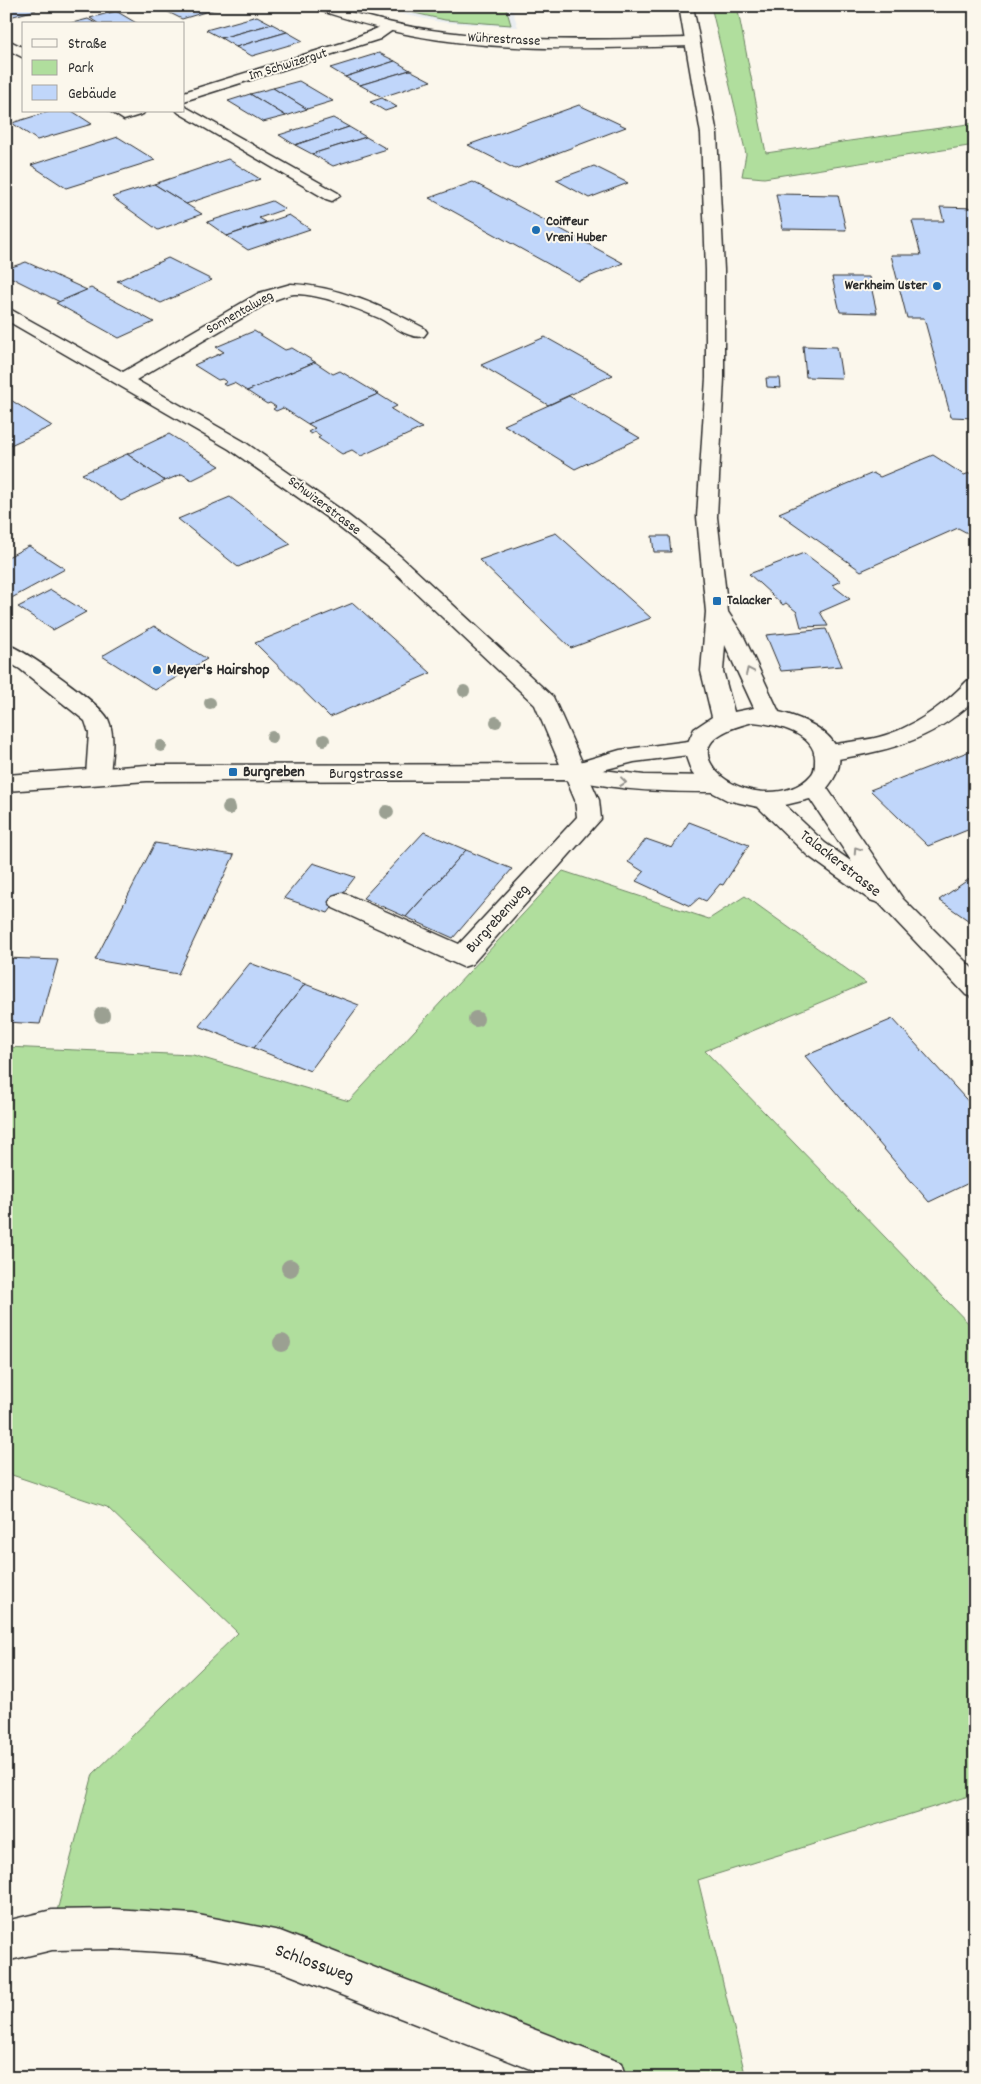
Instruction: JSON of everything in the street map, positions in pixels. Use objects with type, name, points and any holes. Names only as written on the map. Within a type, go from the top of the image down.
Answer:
[{"type":"street","name":"Wührestrasse","points":[[320,6],[390,27],[430,34],[510,42],[692,42]]},
{"type":"street","points":[[686,6],[709,134],[715,270],[714,378],[707,517],[717,612],[712,671],[724,720]]},
{"type":"street","name":"Im Schwizergut","points":[[185,97],[347,46],[375,36],[390,27]]},
{"type":"street","points":[[6,44],[22,53]]},
{"type":"street","points":[[185,111],[332,196]]},
{"type":"street","points":[[118,112],[124,116],[135,112]]},
{"type":"street","name":"Sonnentalweg","points":[[124,379],[265,297],[291,288],[308,289],[323,293],[384,314],[418,332]]},
{"type":"street","name":"Schwizerstrasse","points":[[6,312],[124,379],[272,468],[393,560],[545,702],[576,772]]},
{"type":"street","points":[[717,612],[732,635],[769,715]]},
{"type":"street","points":[[6,651],[28,664],[96,718],[101,733],[98,776]]},
{"type":"street","points":[[826,753],[895,740],[937,718],[960,702],[975,686]]},
{"type":"street","points":[[769,715],[789,720],[806,729],[819,740],[826,753],[828,765],[824,777],[814,787],[801,794],[765,800],[746,798],[714,784],[696,761],[696,748],[701,737],[710,728],[724,720],[738,716],[769,715]]},
{"type":"street","name":"Burgstrasse","points":[[576,772],[601,761],[630,755],[696,748]]},
{"type":"street","name":"Burgstrasse","points":[[6,783],[147,772],[424,774],[576,772],[601,780],[634,784],[714,784]]},
{"type":"street","name":"Burgrebenweg","points":[[342,902],[463,957],[589,819],[587,800],[576,772]]},
{"type":"street","points":[[814,787],[894,905],[975,988]]},
{"type":"street","name":"Talackerstrasse","points":[[765,800],[816,850],[894,905]]},
{"type":"street","name":"Schlossweg","points":[[6,1942],[52,1930],[114,1929],[193,1934],[280,1951],[606,2078]]},
{"type":"shaded area","points":[[363,6],[542,6],[542,9],[512,9],[518,27],[440,22]]},
{"type":"green space","points":[[384,6],[539,6],[539,8],[506,8],[511,25],[445,20]]},
{"type":"green space","points":[[711,6],[737,6],[766,153],[975,123],[975,145],[764,178],[742,176],[746,154]]},
{"type":"green space","points":[[563,871],[709,919],[745,896],[866,983],[705,1051],[975,1330],[975,1794],[698,1880],[746,2078],[606,2078],[280,1951],[52,1930],[93,1774],[238,1633],[107,1507],[6,1473],[6,1047],[193,1055],[349,1101]]},
{"type":"building","points":[[6,6],[30,6],[36,10],[6,18]]},
{"type":"building","points":[[181,6],[225,6],[182,19],[166,11]]},
{"type":"building","points":[[544,6],[618,6],[618,9],[544,9]]},
{"type":"building","points":[[116,11],[135,22],[96,22],[90,18]]},
{"type":"building","points":[[257,16],[272,24],[221,38],[206,30]]},
{"type":"building","points":[[88,19],[93,22],[76,22]]},
{"type":"building","points":[[272,24],[287,32],[236,47],[221,38]]},
{"type":"building","points":[[287,32],[303,41],[252,56],[236,47]]},
{"type":"building","points":[[379,53],[395,61],[345,77],[330,68]]},
{"type":"building","points":[[395,61],[410,70],[360,85],[345,77]]},
{"type":"building","points":[[410,70],[431,81],[382,97],[360,85]]},
{"type":"building","points":[[299,81],[333,101],[307,109],[273,88]]},
{"type":"building","points":[[273,88],[307,109],[286,116],[250,94]]},
{"type":"building","points":[[250,94],[286,116],[263,122],[228,101]]},
{"type":"building","points":[[382,98],[397,107],[385,111],[370,102]]},
{"type":"building","points":[[579,105],[626,127],[515,169],[468,145]]},
{"type":"building","points":[[48,112],[74,112],[92,124],[37,140],[12,123]]},
{"type":"building","points":[[333,118],[349,127],[295,145],[279,135]]},
{"type":"building","points":[[349,127],[366,137],[312,154],[295,145]]},
{"type":"building","points":[[118,137],[155,160],[66,188],[31,165]]},
{"type":"building","points":[[366,137],[387,149],[333,166],[312,154]]},
{"type":"building","points":[[228,159],[260,179],[186,204],[154,184]]},
{"type":"building","points":[[594,166],[628,183],[589,198],[556,180]]},
{"type":"building","points":[[473,182],[623,263],[579,281],[429,198]]},
{"type":"building","points":[[154,184],[202,214],[158,230],[112,197]]},
{"type":"building","points":[[776,194],[838,195],[846,230],[783,229]]},
{"type":"building","points":[[272,201],[285,209],[259,218],[266,222],[227,236],[207,222]]},
{"type":"building","name":"Werkheim Uster","points":[[940,207],[975,208],[975,418],[951,417],[924,318],[907,318],[891,255],[921,255],[912,221],[944,221]]},
{"type":"building","points":[[289,215],[310,229],[248,250],[227,236]]},
{"type":"building","points":[[168,258],[212,280],[161,303],[117,281]]},
{"type":"building","points":[[26,262],[87,290],[60,302],[6,275],[6,269]]},
{"type":"building","points":[[832,277],[869,277],[877,313],[840,312]]},
{"type":"building","points":[[91,288],[154,322],[119,338],[56,303]]},
{"type":"building","points":[[254,331],[285,350],[292,348],[315,362],[247,391],[234,383],[226,386],[223,384],[227,382],[222,379],[218,380],[194,365],[224,352],[216,347]]},
{"type":"building","points":[[545,337],[613,375],[548,405],[481,365]]},
{"type":"building","points":[[803,346],[837,347],[842,378],[806,377]]},
{"type":"building","points":[[315,362],[333,374],[340,371],[378,394],[308,424],[283,408],[276,411],[273,409],[276,407],[270,403],[267,404],[247,391]]},
{"type":"building","points":[[766,378],[780,378],[781,388],[767,387]]},
{"type":"building","points":[[378,394],[397,406],[391,409],[422,428],[361,456],[352,450],[342,454],[318,438],[321,436],[315,432],[311,434],[308,432],[315,428],[308,424]]},
{"type":"building","points":[[569,396],[640,438],[575,469],[504,425]]},
{"type":"building","points":[[6,397],[52,426],[6,447]]},
{"type":"building","points":[[169,434],[220,466],[192,480],[182,474],[165,481],[127,454]]},
{"type":"building","points":[[127,454],[165,481],[121,501],[82,474]]},
{"type":"building","points":[[933,455],[964,475],[970,473],[975,476],[975,537],[958,528],[861,571],[779,513],[873,473],[880,477]]},
{"type":"building","points":[[230,497],[291,544],[238,567],[178,519]]},
{"type":"building","points":[[556,533],[651,618],[571,648],[479,560]]},
{"type":"building","points":[[652,536],[669,536],[671,552],[654,552]]},
{"type":"building","points":[[29,546],[65,569],[6,601],[6,558]]},
{"type":"building","points":[[804,553],[841,581],[832,585],[850,599],[820,612],[828,626],[801,627],[797,612],[786,603],[783,605],[749,574]]},
{"type":"building","points":[[51,590],[86,612],[53,630],[18,607]]},
{"type":"building","points":[[353,603],[431,673],[330,717],[255,643]]},
{"type":"building","points":[[154,626],[207,659],[155,690],[102,656]]},
{"type":"building","points":[[826,629],[842,666],[781,671],[766,635]]},
{"type":"building","points":[[975,749],[975,827],[928,846],[870,790]]},
{"type":"building","points":[[689,822],[749,845],[723,885],[720,884],[706,901],[699,898],[690,906],[636,881],[644,872],[628,862],[646,839],[672,848]]},
{"type":"building","points":[[424,832],[466,850],[406,917],[363,898]]},
{"type":"building","points":[[155,843],[234,855],[178,974],[95,960]]},
{"type":"building","points":[[466,850],[512,869],[453,938],[406,917]]},
{"type":"building","points":[[313,863],[355,877],[328,913],[284,898]]},
{"type":"building","points":[[975,875],[975,925],[939,900]]},
{"type":"building","points":[[6,958],[58,960],[40,1024],[6,1022]]},
{"type":"building","points":[[250,963],[305,984],[254,1048],[199,1026]]},
{"type":"building","points":[[305,984],[359,1005],[310,1071],[254,1048]]},
{"type":"building","points":[[893,1019],[975,1109],[975,1180],[929,1202],[805,1056]]},
{"type":"place","name":"Coiffeur Vreni Huber","points":[[536,230]]},
{"type":"place","name":"Werkheim Uster","points":[[937,286]]},
{"type":"place","name":"Talacker","points":[[717,601]]},
{"type":"place","name":"Meyer's Hairshop","points":[[157,670]]},
{"type":"place","name":"Burgreben","points":[[233,772]]}]
